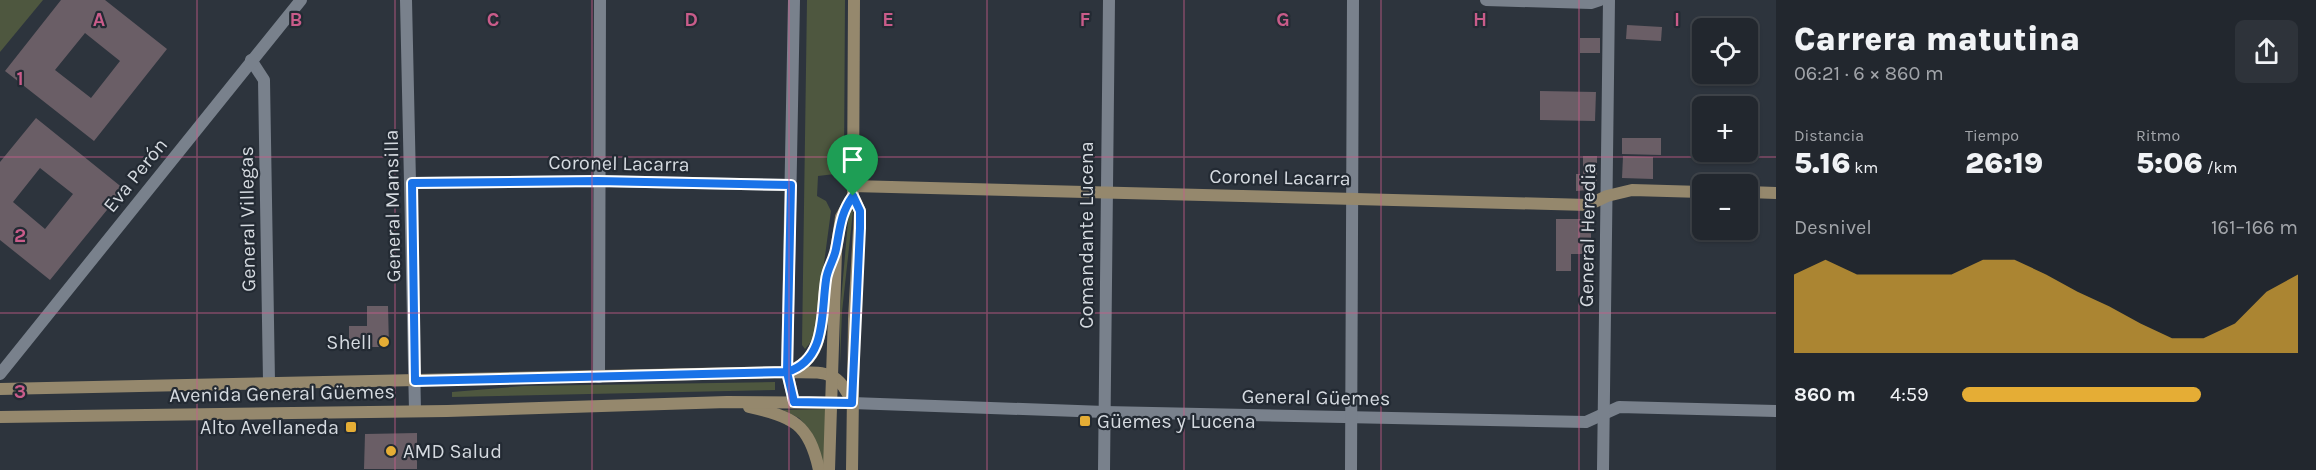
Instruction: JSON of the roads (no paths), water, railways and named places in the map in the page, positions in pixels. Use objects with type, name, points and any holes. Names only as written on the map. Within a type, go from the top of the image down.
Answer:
[{"type":"main road","points":[[852,470],[852,403],[860,228],[860,211],[853,191],[854,0]]},
{"type":"main road","name":"Coronel Lacarra","points":[[853,191],[1351,198],[1588,206],[1607,196],[1632,190],[1692,192]]},
{"type":"main road","points":[[829,470],[836,251],[841,217],[853,191]]},
{"type":"main road","points":[[1758,192],[1776,193]]},
{"type":"main road","points":[[787,372],[799,367],[815,349],[820,332],[826,277],[836,251]]},
{"type":"main road","name":"Avenida General Güemes","points":[[0,389],[269,381],[415,381],[787,372],[833,376]]},
{"type":"main road","points":[[833,376],[846,385],[852,403]]},
{"type":"main road","points":[[727,402],[779,414],[799,425],[811,440],[819,470]]},
{"type":"main road","name":"Avenida General Güemes","points":[[0,417],[727,402],[852,403]]},
{"type":"street","name":"Eva Perón","points":[[0,374],[301,0]]},
{"type":"street","name":"General Mansilla","points":[[406,0],[412,183],[415,410]]},
{"type":"street","points":[[599,377],[600,0]]},
{"type":"street","points":[[794,0],[787,372],[794,402]]},
{"type":"street","name":"Comandante Lucena","points":[[1104,470],[1105,194],[1109,0]]},
{"type":"street","points":[[1351,470],[1353,0]]},
{"type":"street","points":[[1486,0],[1591,3],[1600,0]]},
{"type":"street","name":"General Heredia","points":[[1603,470],[1609,0]]},
{"type":"street","name":"General Villegas","points":[[251,60],[264,80],[269,381]]},
{"type":"street","name":"Coronel Lacarra","points":[[412,183],[598,181],[791,185]]},
{"type":"street","name":"General Güemes","points":[[852,403],[1105,412],[1586,422],[1619,406],[1776,411]]},
{"type":"place","name":"Shell","points":[[384,342]]},
{"type":"place","name":"Güemes y Lucena","points":[[1085,421]]},
{"type":"place","name":"Alto Avellaneda","points":[[351,427]]},
{"type":"place","name":"AMD Salud","points":[[391,451]]}]
